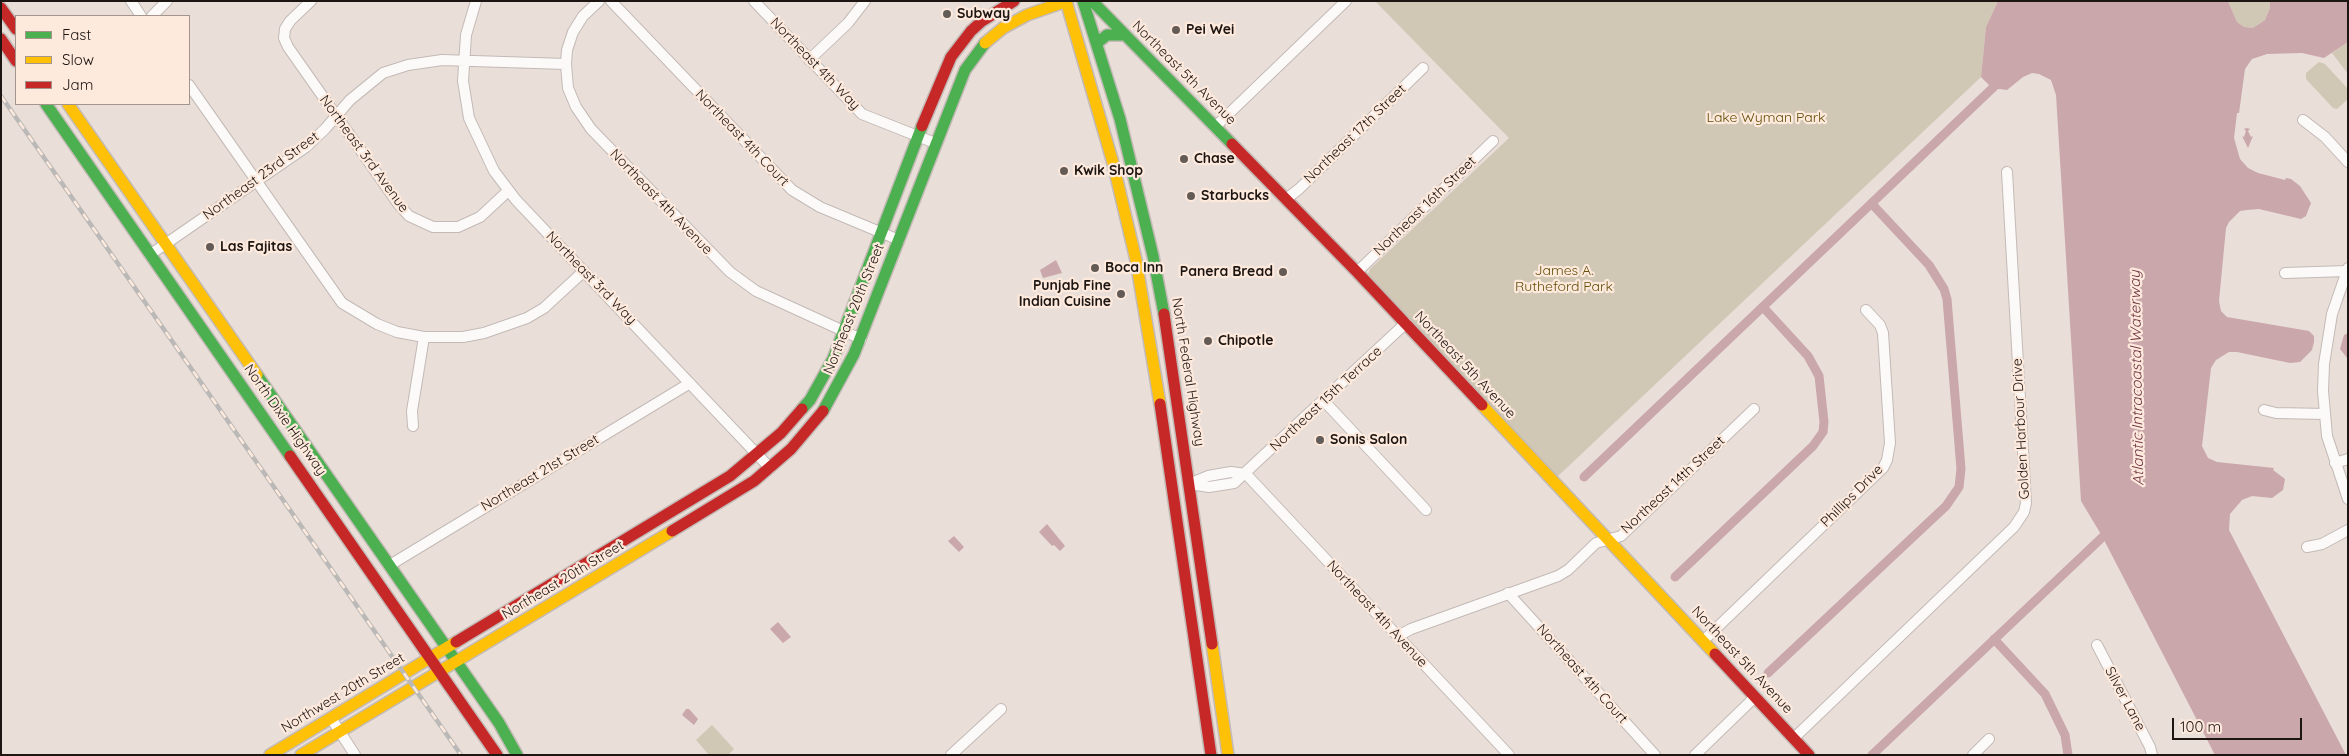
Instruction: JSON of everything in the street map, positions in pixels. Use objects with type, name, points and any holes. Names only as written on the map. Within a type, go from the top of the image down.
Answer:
[{"type":"street","points":[[131,1],[140,15]]},
{"type":"street","points":[[153,15],[167,1]]},
{"type":"street","name":"Northeast 3rd Avenue","points":[[311,1],[290,21],[285,29],[284,38],[288,47],[398,206],[409,216],[422,223],[446,228],[466,224],[480,217],[508,191]]},
{"type":"street","name":"Northeast 3rd Way","points":[[476,1],[466,35],[463,61],[468,118],[494,171],[508,191],[770,468]]},
{"type":"street","name":"Northeast 4th Avenue","points":[[599,1],[583,16],[573,32],[566,64],[568,88],[576,106],[591,129],[730,272],[756,291],[861,339]]},
{"type":"street","name":"Northeast 4th Court","points":[[612,1],[792,190],[820,207],[898,240]]},
{"type":"street","name":"Northeast 4th Way","points":[[754,1],[862,114],[935,143]]},
{"type":"street","points":[[809,60],[848,22],[865,1]]},
{"type":"street","name":"Northeast 20th Street","points":[[431,656],[730,476],[781,433],[810,400],[829,367],[944,70],[960,44],[975,28],[996,11],[1014,1]]},
{"type":"street","name":"North Federal Highway","points":[[1083,1],[1097,43],[1130,160],[1153,256],[1170,349],[1228,755]]},
{"type":"street","name":"Northeast 5th Avenue","points":[[1092,1],[1357,272],[1810,755]]},
{"type":"street","points":[[1216,127],[1346,1]]},
{"type":"street","points":[[1066,2],[1113,163],[1130,235],[1153,352],[1211,755]]},
{"type":"street","name":"Northeast 20th Street","points":[[441,670],[740,490],[770,468],[791,449],[824,410],[839,385],[861,339],[959,80],[972,59],[1003,28],[1022,18],[1066,2]]},
{"type":"street","points":[[1,8],[15,29]]},
{"type":"street","points":[[975,28],[988,42]]},
{"type":"street","points":[[1097,43],[1107,34],[1125,35]]},
{"type":"street","points":[[1,39],[15,60]]},
{"type":"street","name":"Northeast 23rd Street","points":[[151,254],[306,147],[350,100],[383,73],[425,62],[463,61],[566,64]]},
{"type":"street","name":"Northeast 17th Street","points":[[1286,199],[1299,190],[1423,68]]},
{"type":"street","points":[[190,86],[342,303],[377,324],[397,332],[424,337],[463,337],[492,331],[527,318],[544,308],[584,271]]},
{"type":"street","name":"North Dixie Highway","points":[[47,105],[441,670],[498,755]]},
{"type":"street","name":"North Dixie Highway","points":[[69,105],[447,647],[517,755]]},
{"type":"street","points":[[2304,120],[2325,137],[2348,162]]},
{"type":"street","name":"Northeast 16th Street","points":[[1357,272],[1493,141]]},
{"type":"street","points":[[1113,163],[1130,160]]},
{"type":"street","name":"Golden Harbour Drive","points":[[1794,738],[2014,527],[2024,512],[2026,503],[2007,172]]},
{"type":"street","points":[[1130,235],[1144,252],[1153,256]]},
{"type":"street","points":[[2285,273],[2347,270],[2338,293],[2327,340],[2323,391],[2327,436],[2348,499]]},
{"type":"street","name":"Phillips Drive","points":[[1703,641],[1883,468],[1887,460],[1890,443],[1883,333],[1880,325],[1866,310]]},
{"type":"street","name":"Northeast 15th Terrace","points":[[1190,484],[1209,487],[1234,483],[1246,474],[1406,324]]},
{"type":"street","points":[[413,426],[412,412],[424,337]]},
{"type":"street","points":[[1153,352],[1170,349]]},
{"type":"street","name":"Northeast 21st Street","points":[[390,565],[690,383]]},
{"type":"street","points":[[1324,400],[1426,510]]},
{"type":"street","name":"Northeast 14th Street","points":[[1398,636],[1411,629],[1568,570],[1596,543],[1621,536],[1754,409]]},
{"type":"street","points":[[2264,410],[2276,413],[2325,414]]},
{"type":"street","points":[[283,444],[298,434]]},
{"type":"street","points":[[1168,459],[1178,474],[1190,484]]},
{"type":"street","points":[[2336,463],[2348,459]]},
{"type":"street","name":"Northeast 4th Avenue","points":[[1246,474],[1508,755]]},
{"type":"street","points":[[1173,488],[1185,497],[1194,514]]},
{"type":"street","points":[[2307,548],[2322,544],[2348,530]]},
{"type":"street","points":[[567,574],[579,588]]},
{"type":"street","name":"Northeast 4th Court","points":[[1508,593],[1656,755]]},
{"type":"street","name":"Silver Lane","points":[[2097,644],[2150,747],[2152,755]]},
{"type":"street","name":"Northwest 20th Street","points":[[270,755],[282,751],[431,656]]},
{"type":"street","points":[[301,755],[441,670]]},
{"type":"street","points":[[1694,755],[1756,697]]},
{"type":"street","points":[[951,755],[1001,709]]},
{"type":"street","points":[[331,718],[355,755]]},
{"type":"street","points":[[1973,755],[1989,739]]},
{"type":"green space","points":[[1375,1],[1998,1],[1986,27],[1981,77],[1557,477],[1368,274],[1370,269],[1509,138]]},
{"type":"green space","points":[[2228,1],[2270,1],[2270,8],[2265,20],[2253,28],[2244,27],[2237,22]]},
{"type":"green space","points":[[2348,42],[2348,74],[2332,53]]},
{"type":"green space","points":[[2319,62],[2325,64],[2348,89],[2348,99],[2337,109],[2333,108],[2306,79],[2306,73]]},
{"type":"green space","points":[[712,725],[734,749],[728,755],[709,755],[696,740]]},
{"type":"water","name":"Atlantic Intracoastal Waterway","points":[[1998,1],[2228,1],[2237,22],[2244,27],[2253,28],[2265,20],[2270,8],[2270,1],[2348,1],[2348,42],[2324,58],[2302,53],[2267,54],[2252,59],[2245,69],[2234,138],[2240,159],[2248,168],[2258,173],[2285,180],[2286,178],[2291,179],[2300,186],[2311,203],[2306,216],[2301,219],[2259,209],[2240,211],[2229,222],[2226,228],[2219,301],[2221,311],[2227,317],[2309,331],[2314,336],[2314,342],[2312,350],[2300,362],[2290,363],[2237,352],[2229,352],[2216,360],[2211,368],[2202,446],[2208,458],[2217,462],[2274,468],[2273,470],[2285,479],[2283,490],[2272,498],[2252,496],[2242,500],[2230,514],[2229,530],[2346,755],[2215,755],[2102,536],[2081,501],[2056,95],[2051,80],[2039,74],[2032,73],[2023,77],[2007,90],[1992,88],[1981,77],[1986,27]]},
{"type":"water","points":[[2244,129],[2250,129],[2248,131],[2251,137],[2253,136],[2248,148],[2242,136],[2244,137],[2246,131]]},
{"type":"water","points":[[1056,260],[1062,273],[1043,278],[1040,270]]},
{"type":"water","points":[[2348,333],[2348,359],[2340,349],[2344,335]]},
{"type":"water","points":[[1047,524],[1065,546],[1060,551],[1054,545],[1052,546],[1039,532]]},
{"type":"water","points":[[954,536],[964,547],[959,552],[948,541]]},
{"type":"water","points":[[778,622],[791,637],[783,643],[770,629]]},
{"type":"water","points":[[686,709],[689,709],[698,719],[694,725],[682,715]]},
{"type":"waterway","points":[[1584,477],[2000,81]]},
{"type":"waterway","points":[[1768,673],[1946,506],[1959,487],[1961,469],[1947,299],[1944,289],[1929,265],[1872,204]]},
{"type":"waterway","points":[[1675,577],[1813,446],[1823,432],[1824,422],[1819,376],[1808,356],[1763,307]]},
{"type":"waterway","points":[[1872,755],[2110,530]]},
{"type":"waterway","points":[[1994,639],[2045,694],[2065,735],[2068,755]]},
{"type":"railway","points":[[1,96],[461,755]]},
{"type":"traffic: fast","points":[[1083,1],[1120,119],[1153,256],[1164,314]]},
{"type":"traffic: fast","points":[[1092,1],[1232,144]]},
{"type":"traffic: fast","points":[[1097,43],[1107,35],[1125,35]]},
{"type":"traffic: fast","points":[[823,411],[854,354],[965,70],[985,43]]},
{"type":"traffic: fast","points":[[47,105],[290,456]]},
{"type":"traffic: fast","points":[[802,409],[810,400],[833,359],[922,126]]},
{"type":"traffic: fast","points":[[257,375],[499,723],[517,755]]},
{"type":"traffic: slow","points":[[1066,1],[1113,163],[1136,260],[1160,404]]},
{"type":"traffic: slow","points":[[985,43],[1003,28],[1027,15],[1067,1]]},
{"type":"traffic: slow","points":[[69,105],[257,375]]},
{"type":"traffic: slow","points":[[1482,405],[1715,654]]},
{"type":"traffic: slow","points":[[301,755],[672,531]]},
{"type":"traffic: slow","points":[[270,755],[456,642]]},
{"type":"traffic: slow","points":[[1212,644],[1228,755]]},
{"type":"traffic: jam","points":[[922,126],[951,57],[971,31],[982,21],[1014,1]]},
{"type":"traffic: jam","points":[[1,8],[15,28]]},
{"type":"traffic: jam","points":[[1,39],[15,60]]},
{"type":"traffic: jam","points":[[1232,144],[1357,272],[1482,405]]},
{"type":"traffic: jam","points":[[1164,314],[1212,644]]},
{"type":"traffic: jam","points":[[1160,404],[1211,755]]},
{"type":"traffic: jam","points":[[456,642],[730,476],[781,433],[802,409]]},
{"type":"traffic: jam","points":[[672,531],[754,481],[791,449],[823,411]]},
{"type":"traffic: jam","points":[[290,456],[497,755]]},
{"type":"traffic: jam","points":[[1715,654],[1809,755]]},
{"type":"place","name":"Subway","points":[[947,14]]},
{"type":"place","name":"Pei Wei","points":[[1176,30]]},
{"type":"place","name":"Chase","points":[[1184,159]]},
{"type":"place","name":"Kwik Shop","points":[[1064,171]]},
{"type":"place","name":"Starbucks","points":[[1191,196]]},
{"type":"place","name":"Las Fajitas","points":[[210,247]]},
{"type":"place","name":"Boca Inn","points":[[1095,268]]},
{"type":"place","name":"Panera Bread","points":[[1283,272]]},
{"type":"place","name":"Punjab Fine Indian Cuisine","points":[[1121,294]]},
{"type":"place","name":"Chipotle","points":[[1208,341]]},
{"type":"place","name":"Sonis Salon","points":[[1320,440]]},
{"type":"park label","name":"Lake Wyman Park","points":[[1766,118]]},
{"type":"park label","name":"James A. Rutheford Park","points":[[1564,280]]}]
